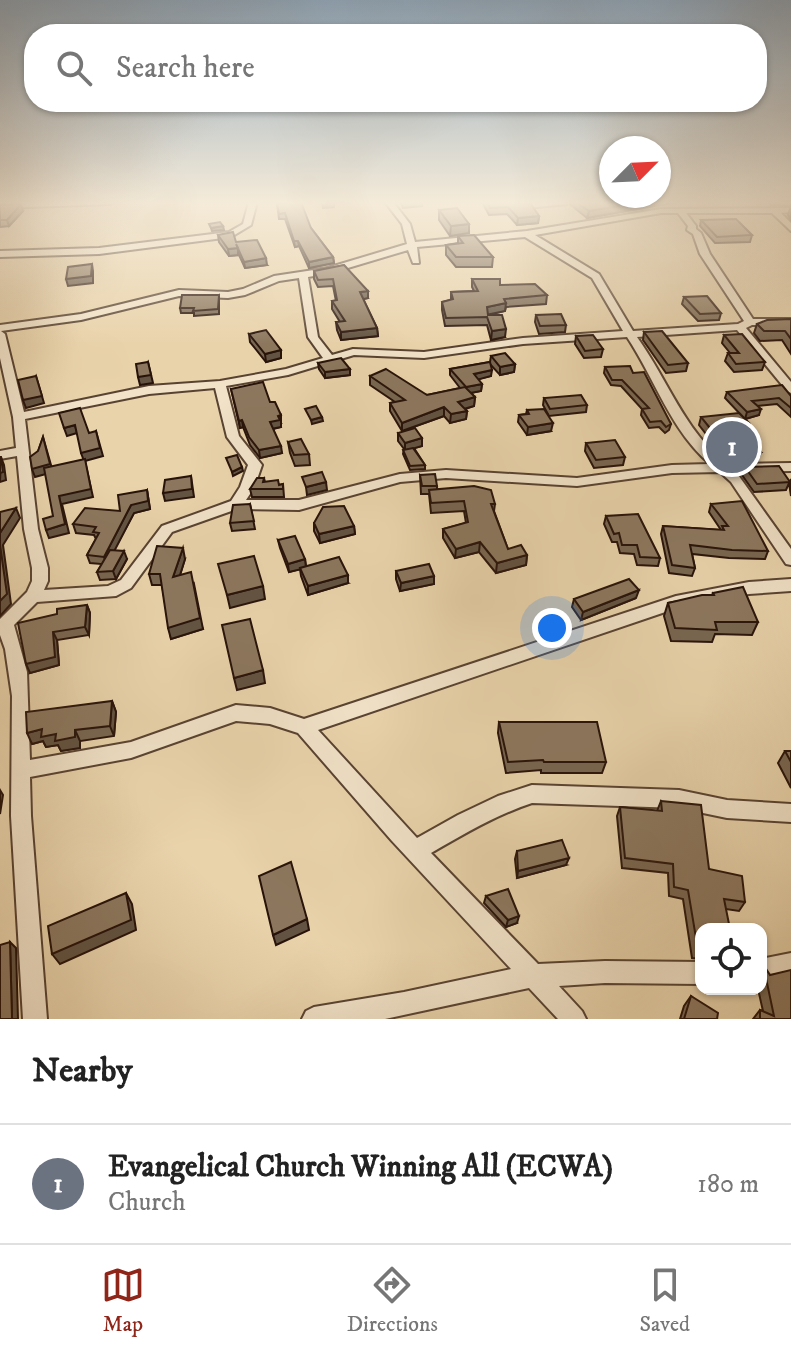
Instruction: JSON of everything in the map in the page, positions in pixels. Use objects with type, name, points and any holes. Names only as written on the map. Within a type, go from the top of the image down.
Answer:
[{"type":"street","points":[[0,254],[110,250]]},
{"type":"street","points":[[35,1019],[16,655],[3,628],[33,596],[40,581],[40,568],[31,529],[19,417],[0,331],[81,317],[179,293],[236,294],[277,278],[303,276],[398,250]]},
{"type":"street","points":[[415,250],[416,261]]},
{"type":"street","points":[[553,250],[596,276],[667,390],[677,417],[704,452],[736,479],[791,560]]},
{"type":"street","points":[[703,250],[745,324],[791,389]]},
{"type":"street","points":[[303,276],[313,337],[329,359]]},
{"type":"street","points":[[19,417],[149,390],[220,384],[288,372],[353,352],[424,355],[523,341],[791,322]]},
{"type":"street","points":[[220,384],[233,437],[255,465],[247,488],[236,504]]},
{"type":"street","points":[[0,455],[23,451]]},
{"type":"street","points":[[33,596],[110,592],[126,584],[167,529],[236,504],[299,505],[400,478],[429,475],[477,474],[577,482],[672,469],[791,467]]},
{"type":"street","points":[[304,727],[676,602],[749,588],[791,585]]},
{"type":"street","points":[[20,770],[131,750],[236,713],[270,716],[304,727],[415,851],[574,1019]]},
{"type":"street","points":[[415,851],[465,822],[532,794],[679,799],[727,809],[791,813]]},
{"type":"street","points":[[767,969],[791,964]]},
{"type":"street","points":[[314,1019],[404,1004],[533,976],[605,972],[695,973]]},
{"type":"building","points":[[239,250],[262,250],[266,258],[244,262]]},
{"type":"building","points":[[302,250],[327,250],[333,257],[309,262]]},
{"type":"building","points":[[450,250],[487,250],[493,257],[456,257]]},
{"type":"building","points":[[92,264],[91,276],[66,279],[68,267]]},
{"type":"building","points":[[344,265],[368,291],[360,292],[377,328],[341,332],[336,322],[345,321],[332,301],[337,300],[333,279],[318,280],[314,271]]},
{"type":"building","points":[[472,279],[500,279],[500,285],[535,284],[547,295],[504,299],[506,303],[487,307],[488,315],[502,315],[506,329],[492,331],[487,317],[446,318],[442,302],[453,299],[451,292],[478,291]]},
{"type":"building","points":[[182,295],[219,295],[218,309],[193,311],[194,308],[180,308]]},
{"type":"building","points":[[707,296],[721,313],[700,314],[684,297]]},
{"type":"building","points":[[561,314],[566,325],[540,326],[536,315]]},
{"type":"building","points":[[791,319],[791,339],[785,331],[764,331],[757,324],[767,320]]},
{"type":"building","points":[[266,330],[281,350],[265,354],[249,334]]},
{"type":"building","points":[[662,331],[688,363],[668,365],[644,332]]},
{"type":"building","points":[[742,334],[765,362],[736,364],[728,353],[739,353],[724,335]]},
{"type":"building","points":[[593,335],[603,349],[585,351],[576,336]]},
{"type":"building","points":[[505,353],[515,364],[500,367],[491,356]]},
{"type":"building","points":[[341,358],[350,369],[325,372],[318,363]]},
{"type":"building","points":[[148,362],[151,375],[138,377],[136,364]]},
{"type":"building","points":[[490,362],[492,370],[474,374],[482,384],[466,387],[450,369]]},
{"type":"building","points":[[630,366],[633,373],[644,372],[671,424],[666,427],[661,421],[650,422],[642,409],[649,408],[622,380],[612,380],[605,367]]},
{"type":"building","points":[[386,369],[427,395],[465,387],[475,397],[458,402],[467,411],[451,414],[444,407],[402,423],[390,403],[405,400],[370,376]]},
{"type":"building","points":[[36,376],[42,396],[23,400],[18,380]]},
{"type":"building","points":[[263,382],[270,402],[275,402],[281,415],[278,416],[280,420],[270,422],[281,446],[259,450],[242,420],[239,421],[231,389]]},
{"type":"building","points":[[782,385],[791,396],[791,408],[779,398],[752,401],[761,409],[747,412],[727,392]]},
{"type":"building","points":[[581,395],[587,405],[550,409],[544,398]]},
{"type":"building","points":[[316,406],[322,417],[311,420],[305,409]]},
{"type":"building","points":[[80,408],[89,433],[96,431],[100,448],[81,453],[75,425],[64,428],[59,413]]},
{"type":"building","points":[[544,409],[553,423],[528,427],[519,415],[529,414],[527,410]]},
{"type":"building","points":[[739,413],[749,423],[738,424],[761,452],[730,453],[701,417]]},
{"type":"building","points":[[415,428],[422,438],[405,443],[398,433]]},
{"type":"building","points":[[43,437],[50,464],[32,469],[30,457],[38,451]]},
{"type":"building","points":[[301,439],[309,454],[294,455],[288,442]]},
{"type":"building","points":[[615,440],[625,457],[596,460],[586,443]]},
{"type":"building","points":[[413,448],[425,465],[410,466],[403,450]]},
{"type":"building","points":[[237,455],[242,467],[232,472],[226,458]]},
{"type":"building","points":[[85,459],[91,489],[59,496],[65,524],[46,530],[43,519],[53,516],[44,468]]},
{"type":"building","points":[[779,466],[790,482],[757,484],[745,467]]},
{"type":"building","points":[[322,472],[326,482],[306,487],[302,477]]},
{"type":"building","points":[[435,474],[437,486],[422,486],[420,475]]},
{"type":"building","points":[[191,476],[192,489],[163,493],[165,480]]},
{"type":"building","points":[[257,478],[264,478],[263,482],[278,480],[279,485],[283,484],[283,489],[250,489]]},
{"type":"building","points":[[474,486],[491,490],[495,504],[491,504],[508,549],[521,545],[527,555],[497,563],[480,542],[456,549],[443,529],[468,522],[464,501],[431,503],[429,490]]},
{"type":"building","points":[[147,490],[148,501],[131,505],[104,557],[87,555],[99,533],[93,532],[96,527],[73,524],[85,508],[120,511],[118,495]]},
{"type":"building","points":[[742,501],[768,551],[690,545],[695,568],[672,565],[663,526],[724,530],[722,526],[728,526],[711,504]]},
{"type":"building","points":[[250,504],[254,521],[230,523],[233,505]]},
{"type":"building","points":[[344,506],[354,526],[319,534],[314,523],[323,507]]},
{"type":"building","points":[[16,508],[0,533],[0,512]]},
{"type":"building","points":[[638,514],[660,558],[640,557],[637,545],[622,545],[619,533],[614,534],[606,516]]},
{"type":"building","points":[[295,536],[305,559],[288,564],[278,540]]},
{"type":"building","points":[[0,545],[7,594],[0,601]]},
{"type":"building","points":[[157,546],[183,548],[173,577],[191,572],[200,618],[168,628],[160,574],[149,574]]},
{"type":"building","points":[[110,550],[124,551],[113,571],[97,572]]},
{"type":"building","points":[[254,556],[263,586],[227,595],[218,564]]},
{"type":"building","points":[[339,557],[348,575],[308,586],[300,568]]},
{"type":"building","points":[[429,564],[434,576],[401,583],[396,571]]},
{"type":"building","points":[[629,579],[639,590],[583,612],[574,599]]},
{"type":"building","points":[[743,587],[758,622],[715,622],[717,630],[675,628],[668,603]]},
{"type":"building","points":[[87,605],[85,627],[53,632],[55,657],[26,664],[18,623],[57,614],[57,609]]},
{"type":"building","points":[[250,619],[263,670],[234,678],[222,625]]},
{"type":"building","points":[[112,701],[110,726],[75,730],[75,737],[55,741],[56,734],[41,737],[42,729],[27,733],[26,712]]},
{"type":"building","points":[[499,722],[597,722],[606,762],[508,762]]},
{"type":"building","points":[[661,801],[701,805],[709,869],[742,876],[745,902],[724,899],[729,923],[695,923],[695,932],[688,890],[674,887],[673,864],[625,858],[620,807],[662,811]]},
{"type":"building","points":[[562,840],[569,858],[518,871],[517,851]]},
{"type":"building","points":[[291,862],[307,919],[273,935],[259,876]]},
{"type":"building","points":[[508,889],[519,916],[508,920],[486,896]]},
{"type":"building","points":[[126,893],[131,920],[52,954],[48,926]]},
{"type":"building","points":[[10,942],[12,1019],[0,1019],[0,945]]},
{"type":"building","points":[[767,970],[770,975],[791,970],[791,1019],[760,1019],[760,1010],[774,1016]]},
{"type":"building","points":[[691,996],[718,1013],[717,1019],[684,1019]]},
{"type":"place","name":"Evangelical Church Winning All (ECWA)","points":[[732,447]]}]
